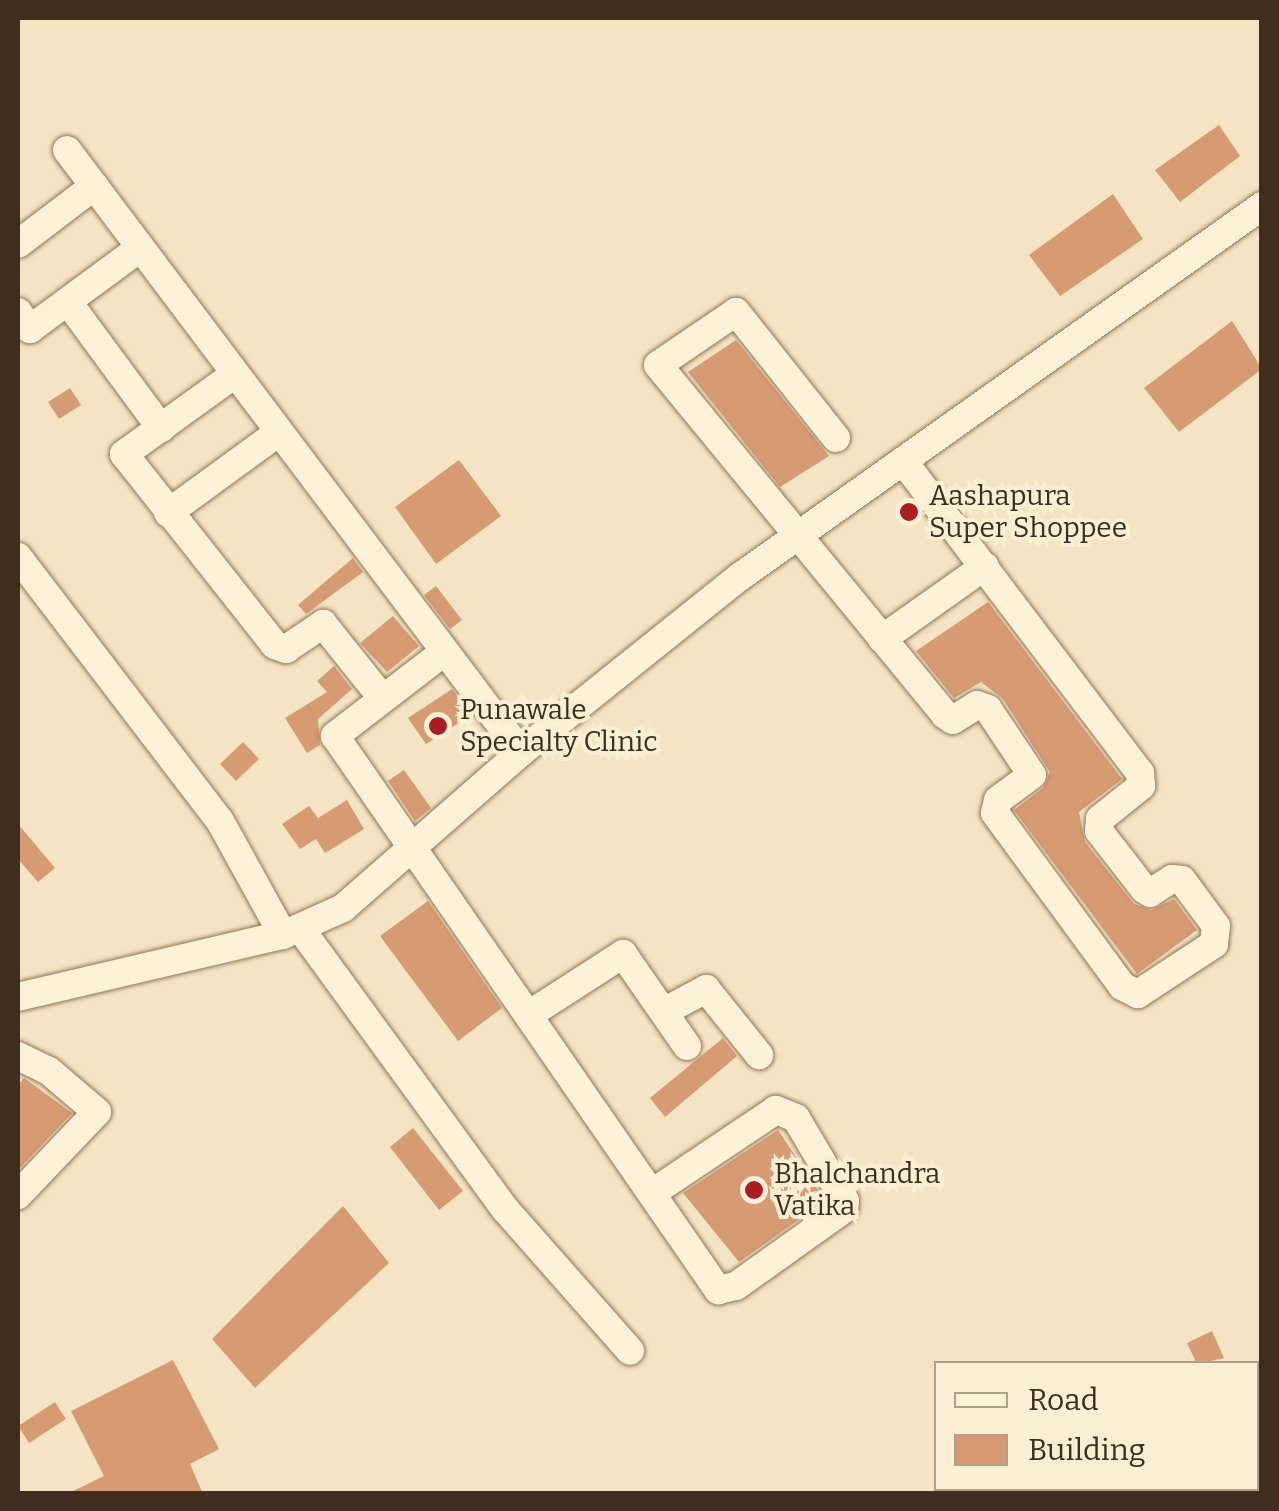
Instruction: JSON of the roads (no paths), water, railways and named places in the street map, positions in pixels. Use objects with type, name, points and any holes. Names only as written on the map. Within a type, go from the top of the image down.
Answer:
[{"type":"street","points":[[67,150],[521,752]]},
{"type":"street","points":[[18,244],[94,186]]},
{"type":"street","points":[[18,997],[291,932],[342,908],[521,752],[798,536],[1262,206]]},
{"type":"street","points":[[18,312],[30,330],[140,248]]},
{"type":"street","points":[[68,302],[160,428]]},
{"type":"street","points":[[836,438],[736,312],[658,365],[948,718],[977,706],[988,709],[1031,777],[998,800],[996,813],[1122,986],[1138,994],[1214,944],[1216,926],[1182,880],[1172,879],[1150,893],[1099,832],[1100,819],[1140,786],[1140,773],[903,461]]},
{"type":"street","points":[[235,374],[124,454],[275,645],[286,648],[323,624],[383,700]]},
{"type":"street","points":[[168,513],[279,432]]},
{"type":"street","points":[[18,557],[220,822],[291,932],[505,1209],[630,1351]]},
{"type":"street","points":[[882,639],[985,566]]},
{"type":"street","points":[[444,652],[336,736],[718,1290],[727,1291],[844,1209],[845,1201],[796,1118],[776,1110],[652,1193]]},
{"type":"street","points":[[530,1014],[623,954],[687,1046]]},
{"type":"street","points":[[665,1011],[706,989],[759,1055]]},
{"type":"street","points":[[18,1056],[49,1071],[97,1112],[18,1195]]},
{"type":"place","name":"Aashapura Super Shoppee","points":[[909,512]]},
{"type":"place","name":"Punawale Specialty Clinic","points":[[438,726]]},
{"type":"place","name":"Bhalchandra Vatika","points":[[754,1190]]}]
